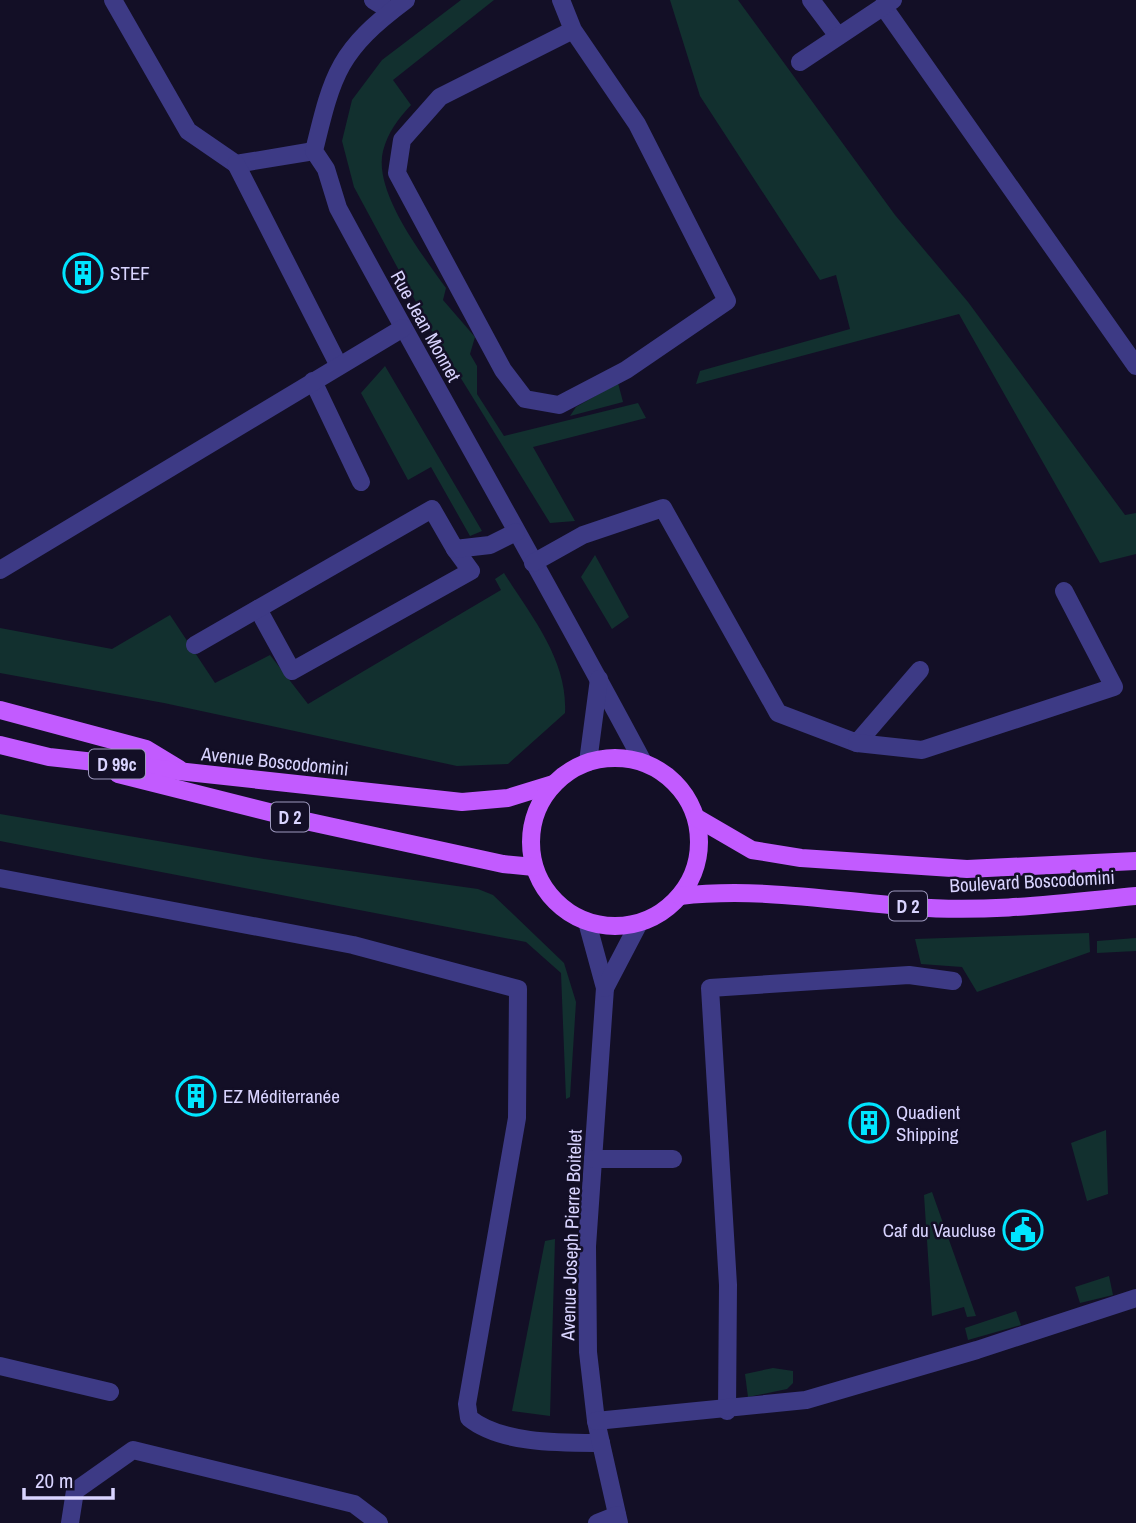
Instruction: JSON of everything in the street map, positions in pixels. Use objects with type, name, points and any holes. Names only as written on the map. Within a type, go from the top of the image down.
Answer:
[{"type":"main road","name":"Avenue Boscodomini","points":[[0,710],[146,749],[185,772],[462,802],[508,798],[554,784]]},
{"type":"main road","name":"D 99c","points":[[0,745],[49,757],[185,772]]},
{"type":"main road","name":"D 2","points":[[0,751],[49,757],[301,820],[503,864],[534,867]]},
{"type":"main road","points":[[615,757],[643,762],[677,783],[697,818],[700,845],[694,872],[680,897],[662,913],[639,923],[613,926],[587,922],[564,909],[546,891],[534,867],[531,837],[537,809],[554,784],[569,771],[588,762],[615,757]]},
{"type":"main road","name":"Boulevard Boscodomini","points":[[697,818],[752,850],[801,858],[967,869],[1136,861]]},
{"type":"main road","name":"Boulevard Boscodomini","points":[[680,897],[707,893],[798,895],[916,907],[1014,907],[1136,896]]},
{"type":"street","points":[[113,0],[188,131],[236,164],[340,366]]},
{"type":"street","points":[[373,0],[398,5]]},
{"type":"street","points":[[561,0],[573,30],[637,124],[727,302],[626,370],[559,405],[525,399],[503,370],[397,173],[402,140],[440,97],[573,30]]},
{"type":"street","points":[[811,0],[838,36]]},
{"type":"street","points":[[800,62],[888,3],[1136,366]]},
{"type":"street","points":[[236,164],[314,150],[331,82],[355,43],[398,5]]},
{"type":"street","name":"Rue Jean Monnet","points":[[314,150],[326,169],[338,208],[643,762]]},
{"type":"street","points":[[0,570],[403,328]]},
{"type":"street","points":[[313,381],[361,482]]},
{"type":"street","points":[[533,563],[583,535],[663,508],[778,713],[857,743],[922,750],[1114,687],[1064,591]]},
{"type":"street","points":[[195,645],[432,509],[454,549],[471,571],[292,671],[258,609]]},
{"type":"street","points":[[454,549],[490,545],[516,532]]},
{"type":"street","points":[[857,743],[920,670]]},
{"type":"street","points":[[588,762],[599,679]]},
{"type":"street","points":[[0,878],[353,945],[518,989],[517,1118],[467,1404],[469,1418],[479,1426],[537,1442],[601,1443]]},
{"type":"street","name":"Avenue Joseph Pierre Boitelet","points":[[587,922],[605,988],[587,1246],[588,1340],[596,1421],[618,1519]]},
{"type":"street","name":"Avenue Joseph Pierre Boitelet","points":[[605,988],[639,923]]},
{"type":"street","points":[[727,1410],[729,1285],[710,988],[909,975],[953,981]]},
{"type":"street","points":[[593,1159],[673,1159]]},
{"type":"street","points":[[596,1421],[806,1400],[977,1350],[1136,1298]]},
{"type":"street","points":[[0,1366],[110,1392]]},
{"type":"street","points":[[70,1523],[75,1491],[133,1450],[354,1504],[379,1523]]},
{"type":"street","points":[[597,1523],[618,1519]]},
{"type":"green space","points":[[461,0],[494,0],[393,80],[411,105],[394,126],[385,144],[382,167],[385,185],[402,223],[446,288],[443,300],[475,337],[470,354],[477,366],[477,394],[504,436],[638,403],[646,418],[533,447],[575,521],[550,523],[430,328],[354,187],[342,141],[352,100],[382,60]]},
{"type":"green space","points":[[670,0],[738,0],[895,215],[968,302],[1125,515],[1136,513],[1136,554],[1100,563],[959,314],[696,384],[700,371],[850,329],[836,275],[820,280],[700,96]]},
{"type":"green space","points":[[385,366],[482,531],[470,536],[431,467],[408,480],[361,393]]},
{"type":"green space","points":[[618,383],[623,402],[570,416],[576,407]]},
{"type":"green space","points":[[595,555],[629,617],[612,629],[581,577]]},
{"type":"green space","points":[[504,573],[536,622],[554,657],[561,675],[565,713],[508,764],[457,766],[164,703],[0,673],[0,628],[112,649],[170,615],[215,683],[270,655],[308,704],[501,590],[495,579]]},
{"type":"green space","points":[[0,814],[264,859],[478,889],[493,895],[564,963],[576,1002],[570,1097],[566,1099],[561,973],[526,942],[0,841]]},
{"type":"green space","points":[[1089,933],[1090,952],[977,992],[962,967],[921,964],[915,939]]},
{"type":"green space","points":[[1136,938],[1136,951],[1097,953],[1097,941]]},
{"type":"green space","points":[[1106,1130],[1108,1194],[1087,1201],[1071,1143]]},
{"type":"green space","points":[[932,1192],[976,1316],[967,1317],[964,1307],[932,1316],[924,1195]]},
{"type":"green space","points":[[555,1239],[550,1416],[512,1411],[545,1241]]},
{"type":"green space","points":[[1109,1276],[1113,1295],[1080,1303],[1075,1287]]},
{"type":"green space","points":[[1016,1311],[1021,1325],[968,1340],[965,1328]]},
{"type":"green space","points":[[773,1368],[793,1371],[793,1383],[787,1389],[748,1397],[745,1374]]},
{"type":"place","name":"STEF","points":[[83,273]]},
{"type":"place","name":"EZ Méditerranée","points":[[196,1096]]},
{"type":"place","name":"Quadient Shipping","points":[[869,1123]]},
{"type":"place","name":"Caf du Vaucluse","points":[[1023,1230]]}]
